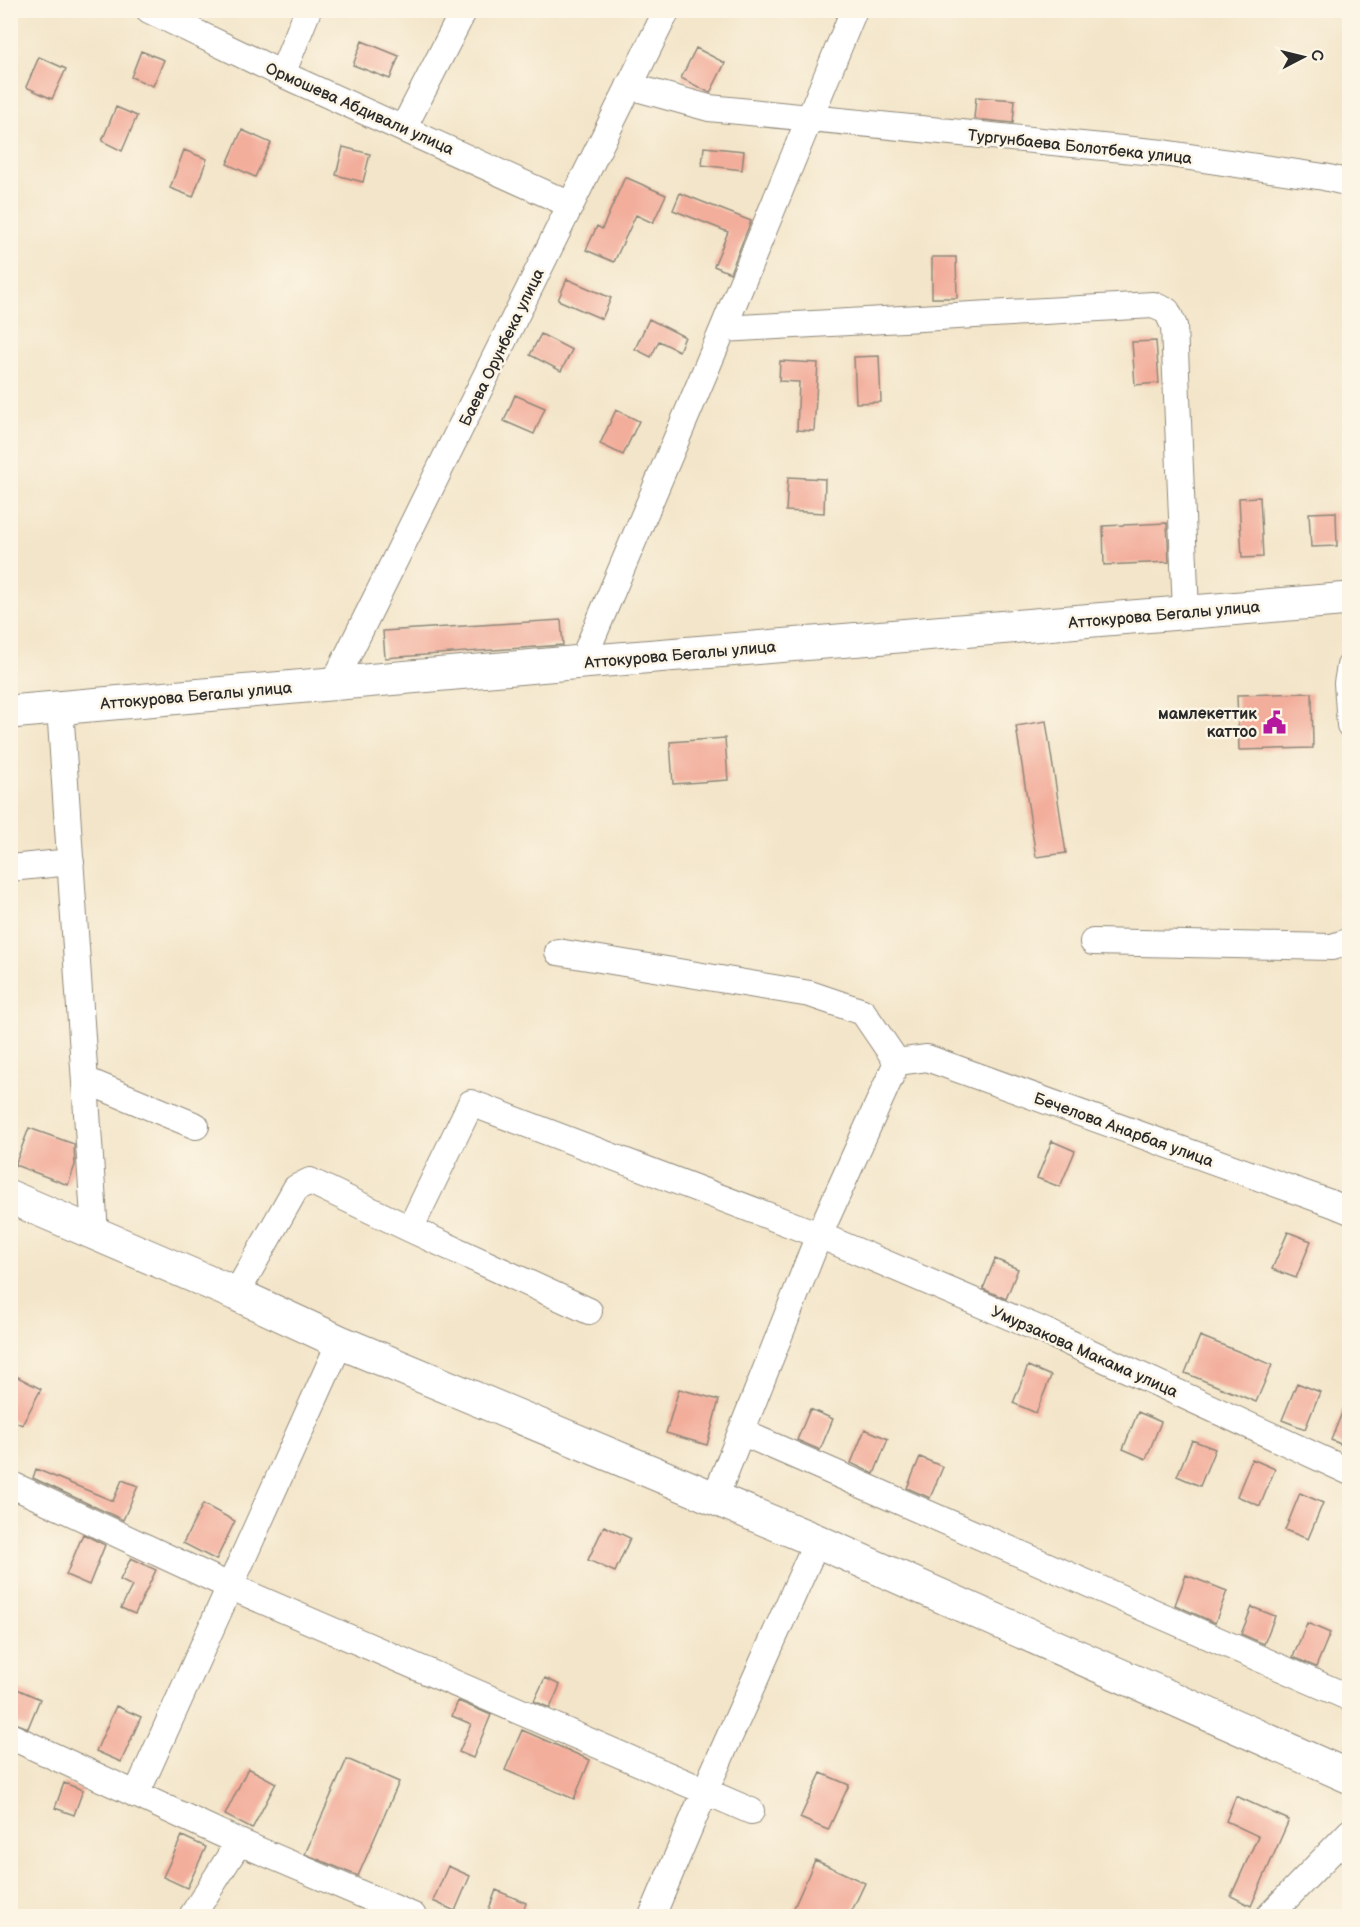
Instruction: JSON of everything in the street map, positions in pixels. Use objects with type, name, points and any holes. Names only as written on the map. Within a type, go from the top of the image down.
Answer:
[{"type":"main road","name":"Аттокурова Бегалы улица","points":[[10,712],[1350,599]]},
{"type":"main road","points":[[10,1197],[236,1294],[339,1342],[817,1541],[1350,1777]]},
{"type":"street","name":"Ормошева Абдивали улица","points":[[149,10],[282,74],[571,205]]},
{"type":"street","points":[[282,74],[308,10]]},
{"type":"street","points":[[404,128],[464,10]]},
{"type":"street","name":"Баева Орунбека улица","points":[[334,683],[666,10]]},
{"type":"street","points":[[582,662],[723,329],[854,10]]},
{"type":"street","name":"Тургунбаева Болотбека улица","points":[[629,86],[709,108],[1163,153],[1324,177],[1350,183]]},
{"type":"street","points":[[723,329],[1153,305],[1167,311],[1174,326],[1186,612]]},
{"type":"street","points":[[1350,666],[1347,683],[1350,725]]},
{"type":"street","points":[[60,707],[95,1233]]},
{"type":"street","points":[[10,868],[71,862]]},
{"type":"street","points":[[1093,942],[1332,947],[1350,941]]},
{"type":"street","points":[[558,952],[810,994],[863,1012],[897,1062],[819,1234],[715,1498]]},
{"type":"street","name":"Бечелова Анарбая улица","points":[[897,1062],[927,1058],[1350,1211]]},
{"type":"street","points":[[85,1080],[196,1126]]},
{"type":"street","name":"Умурзакова Макама улица","points":[[410,1229],[471,1103],[819,1234],[1046,1332],[1350,1472]]},
{"type":"street","points":[[236,1294],[296,1188],[310,1180],[410,1229],[589,1311]]},
{"type":"street","points":[[136,1796],[339,1342]]},
{"type":"street","points":[[741,1432],[1350,1698]]},
{"type":"street","points":[[10,1484],[229,1586],[750,1811]]},
{"type":"street","points":[[652,1917],[705,1791],[817,1541]]},
{"type":"street","points":[[10,1736],[136,1796],[413,1917]]},
{"type":"street","points":[[1269,1917],[1350,1832]]},
{"type":"street","points":[[192,1917],[239,1842]]},
{"type":"building","points":[[362,41],[399,56],[390,79],[353,65]]},
{"type":"building","points":[[696,48],[725,63],[710,93],[681,78]]},
{"type":"building","points":[[141,51],[164,60],[153,86],[131,77]]},
{"type":"building","points":[[39,57],[66,69],[52,99],[26,87]]},
{"type":"building","points":[[976,97],[1015,100],[1013,123],[974,119]]},
{"type":"building","points":[[116,107],[137,116],[122,151],[102,141]]},
{"type":"building","points":[[242,130],[271,143],[255,177],[227,164]]},
{"type":"building","points":[[343,147],[370,154],[363,182],[336,175]]},
{"type":"building","points":[[704,147],[744,151],[742,170],[702,165]]},
{"type":"building","points":[[184,150],[207,159],[193,197],[170,188]]},
{"type":"building","points":[[625,177],[666,195],[653,223],[636,215],[614,262],[586,250],[597,226],[602,229]]},
{"type":"building","points":[[680,193],[751,221],[730,273],[714,266],[728,232],[673,210]]},
{"type":"building","points":[[932,257],[956,257],[957,298],[932,298]]},
{"type":"building","points":[[567,279],[611,298],[602,319],[558,300]]},
{"type":"building","points":[[649,319],[685,337],[679,351],[659,341],[651,357],[635,349]]},
{"type":"building","points":[[541,334],[572,350],[561,371],[530,355]]},
{"type":"building","points":[[1156,341],[1159,383],[1135,385],[1132,342]]},
{"type":"building","points":[[879,356],[881,402],[856,403],[854,357]]},
{"type":"building","points":[[780,361],[818,363],[814,431],[797,430],[799,382],[779,381]]},
{"type":"building","points":[[515,395],[545,408],[534,434],[504,421]]},
{"type":"building","points":[[616,410],[639,421],[623,455],[600,444]]},
{"type":"building","points":[[788,477],[825,479],[824,513],[786,511]]},
{"type":"building","points":[[1260,497],[1263,557],[1242,558],[1239,498]]},
{"type":"building","points":[[1336,512],[1337,546],[1311,547],[1309,513]]},
{"type":"building","points":[[1167,523],[1169,562],[1104,565],[1103,526]]},
{"type":"building","points":[[561,620],[563,645],[385,658],[383,631]]},
{"type":"building","name":"мамлекеттик каттоо","points":[[1312,693],[1313,748],[1239,750],[1237,695]]},
{"type":"building","points":[[1046,721],[1066,853],[1036,857],[1016,726]]},
{"type":"building","points":[[725,738],[728,780],[673,784],[670,742]]},
{"type":"building","points":[[29,1128],[74,1144],[75,1165],[68,1185],[15,1165]]},
{"type":"building","points":[[1052,1141],[1075,1151],[1060,1187],[1037,1178]]},
{"type":"building","points":[[1288,1232],[1311,1241],[1296,1278],[1272,1269]]},
{"type":"building","points":[[995,1259],[1018,1269],[1006,1299],[983,1289]]},
{"type":"building","points":[[1200,1336],[1272,1365],[1256,1402],[1185,1373]]},
{"type":"building","points":[[1028,1366],[1051,1376],[1036,1413],[1013,1403]]},
{"type":"building","points":[[10,1373],[41,1389],[22,1425],[10,1419]]},
{"type":"building","points":[[1297,1383],[1320,1392],[1305,1429],[1282,1420]]},
{"type":"building","points":[[679,1389],[719,1400],[707,1445],[666,1433]]},
{"type":"building","points":[[1350,1395],[1350,1448],[1331,1440]]},
{"type":"building","points":[[810,1409],[833,1419],[820,1450],[797,1440]]},
{"type":"building","points":[[1138,1412],[1161,1422],[1146,1459],[1123,1449]]},
{"type":"building","points":[[865,1429],[888,1439],[874,1474],[851,1463]]},
{"type":"building","points":[[1192,1440],[1215,1449],[1200,1486],[1177,1476]]},
{"type":"building","points":[[920,1457],[943,1467],[930,1498],[907,1488]]},
{"type":"building","points":[[1252,1459],[1275,1469],[1260,1506],[1237,1496]]},
{"type":"building","points":[[36,1469],[113,1501],[122,1480],[138,1486],[123,1520],[33,1478]]},
{"type":"building","points":[[1300,1493],[1323,1503],[1308,1539],[1285,1530]]},
{"type":"building","points":[[203,1504],[235,1521],[216,1560],[183,1543]]},
{"type":"building","points":[[604,1526],[630,1538],[615,1572],[588,1560]]},
{"type":"building","points":[[83,1534],[105,1545],[89,1585],[66,1575]]},
{"type":"building","points":[[131,1558],[156,1570],[135,1614],[121,1608],[132,1586],[120,1580]]},
{"type":"building","points":[[1186,1575],[1227,1591],[1215,1623],[1175,1605]]},
{"type":"building","points":[[1252,1607],[1275,1616],[1264,1644],[1241,1634]]},
{"type":"building","points":[[1307,1623],[1330,1633],[1316,1667],[1293,1657]]},
{"type":"building","points":[[545,1678],[560,1685],[550,1708],[534,1701]]},
{"type":"building","points":[[10,1686],[40,1699],[28,1728],[10,1721]]},
{"type":"building","points":[[458,1701],[491,1715],[473,1758],[459,1752],[471,1724],[452,1716]]},
{"type":"building","points":[[116,1706],[141,1717],[121,1762],[96,1751]]},
{"type":"building","points":[[522,1730],[590,1760],[574,1799],[505,1770]]},
{"type":"building","points":[[347,1759],[399,1782],[358,1876],[305,1854]]},
{"type":"building","points":[[248,1768],[276,1783],[252,1829],[225,1815]]},
{"type":"building","points":[[821,1773],[849,1785],[828,1830],[800,1818]]},
{"type":"building","points":[[64,1783],[83,1790],[74,1815],[55,1808]]},
{"type":"building","points":[[1236,1796],[1289,1820],[1251,1906],[1231,1896],[1258,1836],[1226,1821]]},
{"type":"building","points":[[182,1836],[206,1847],[187,1888],[163,1877]]},
{"type":"building","points":[[815,1860],[865,1883],[849,1917],[790,1917]]},
{"type":"building","points":[[448,1866],[470,1876],[455,1911],[433,1901]]},
{"type":"building","points":[[496,1890],[526,1903],[521,1917],[486,1917]]},
{"type":"place","name":"мамлекеттик каттоо","points":[[1275,722]]}]
